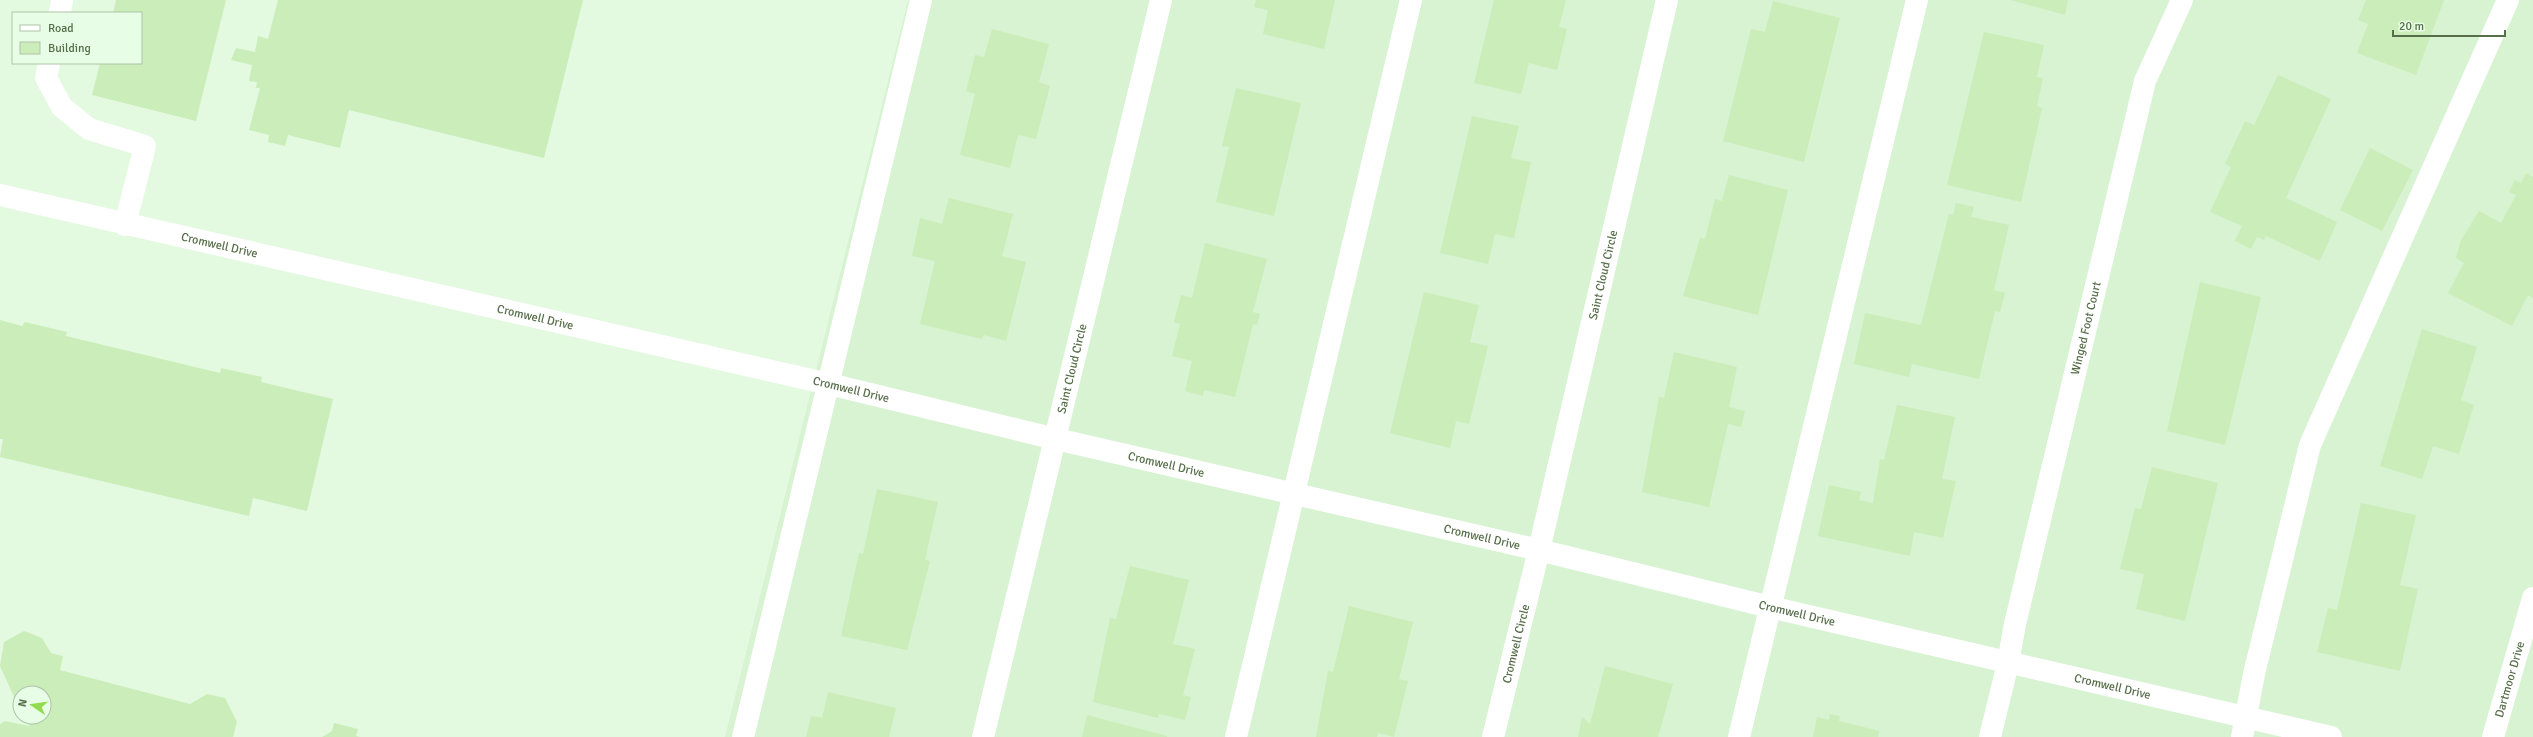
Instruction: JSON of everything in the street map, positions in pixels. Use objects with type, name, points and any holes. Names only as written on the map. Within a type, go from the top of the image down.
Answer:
[{"type":"street","points":[[60,12],[62,0]]},
{"type":"street","points":[[743,737],[921,0]]},
{"type":"street","name":"Saint Cloud Circle","points":[[983,737],[1161,0]]},
{"type":"street","points":[[1236,737],[1411,0]]},
{"type":"street","name":"Saint Cloud Circle","points":[[1539,550],[1667,0]]},
{"type":"street","points":[[1739,737],[1917,0]]},
{"type":"street","name":"Winged Foot Court","points":[[2008,662],[2015,624],[2145,81],[2182,0]]},
{"type":"street","points":[[2244,727],[2254,674],[2310,445],[2508,0]]},
{"type":"street","points":[[49,64],[46,78],[62,107],[89,129],[145,146],[125,225]]},
{"type":"street","name":"Cromwell Drive","points":[[0,195],[125,225],[829,384],[1056,439],[1539,550],[1770,608],[2008,662],[2244,727],[2331,737]]},
{"type":"street","name":"Cromwell Circle","points":[[1492,737],[1539,550]]},
{"type":"street","name":"Dartmoor Drive","points":[[2493,737],[2533,598]]},
{"type":"street","points":[[1990,737],[2008,662]]},
{"type":"shaded area","points":[[908,0],[2533,0],[2533,737],[725,737]]},
{"type":"building","points":[[116,0],[226,0],[196,121],[92,95],[100,64],[142,64],[142,12],[113,12]]},
{"type":"building","points":[[278,0],[583,0],[544,158],[349,110],[340,148],[288,135],[285,146],[268,142],[269,135],[249,130],[260,88],[256,88],[257,82],[249,81],[252,65],[231,60],[236,48],[255,52],[258,36],[268,39]]},
{"type":"building","points":[[1256,0],[1335,0],[1324,49],[1263,34],[1268,10],[1254,7]]},
{"type":"building","points":[[1494,0],[1566,0],[1559,27],[1567,29],[1557,70],[1529,63],[1521,94],[1474,83]]},
{"type":"building","points":[[2011,0],[2068,0],[2065,15]]},
{"type":"building","points":[[2366,0],[2444,0],[2416,75],[2357,53],[2368,24],[2358,20]]},
{"type":"building","points":[[1773,1],[1840,18],[1804,162],[1723,141],[1751,29],[1765,32]]},
{"type":"building","points":[[992,29],[1049,44],[1039,82],[1050,86],[1036,139],[1018,135],[1010,168],[960,155],[975,94],[966,91],[975,55],[984,57]]},
{"type":"building","points":[[1984,32],[2044,45],[2037,77],[2043,78],[2037,106],[2042,108],[2021,202],[1947,185]]},
{"type":"building","points":[[2278,75],[2331,99],[2286,198],[2337,222],[2320,261],[2266,236],[2264,240],[2257,237],[2251,249],[2235,241],[2242,226],[2210,212],[2231,167],[2225,164],[2245,121],[2254,125]]},
{"type":"building","points":[[1236,88],[1301,103],[1274,216],[1216,202],[1229,147],[1222,146]]},
{"type":"building","points":[[1472,116],[1519,126],[1511,158],[1531,162],[1514,238],[1495,234],[1488,264],[1440,253]]},
{"type":"building","points":[[2370,148],[2413,170],[2382,231],[2340,210]]},
{"type":"building","points":[[2526,173],[2533,177],[2533,298],[2528,295],[2512,326],[2448,293],[2464,263],[2456,258],[2461,240],[2479,211],[2501,223],[2516,195],[2509,192],[2515,180],[2521,183]]},
{"type":"building","points":[[1729,175],[1788,190],[1758,315],[1683,296],[1700,238],[1705,239],[1715,199],[1722,201]]},
{"type":"building","points":[[949,198],[1013,214],[1002,256],[1026,262],[1006,341],[984,335],[982,339],[920,324],[935,261],[912,256],[920,218],[942,224]]},
{"type":"building","points":[[1956,203],[1974,207],[1971,217],[2009,225],[1994,290],[2005,293],[2000,312],[1995,311],[1979,379],[1912,364],[1909,377],[1854,364],[1865,313],[1921,325],[1949,214],[1953,215]]},
{"type":"building","points":[[1205,243],[1267,259],[1253,312],[1260,314],[1257,325],[1253,324],[1235,397],[1204,390],[1203,396],[1185,391],[1192,361],[1172,356],[1180,324],[1174,322],[1181,295],[1192,298]]},
{"type":"building","points":[[2200,282],[2261,297],[2225,445],[2167,431]]},
{"type":"building","points":[[1424,292],[1479,305],[1470,342],[1488,346],[1469,424],[1456,421],[1450,448],[1390,433]]},
{"type":"building","points":[[0,320],[22,326],[25,322],[67,332],[66,336],[220,373],[221,368],[262,377],[261,382],[333,399],[307,511],[253,498],[249,516],[0,457],[3,439],[0,439]]},
{"type":"building","points":[[2422,329],[2477,347],[2461,400],[2474,405],[2459,454],[2433,446],[2422,479],[2380,466]]},
{"type":"building","points":[[1674,352],[1737,367],[1729,407],[1745,411],[1741,427],[1728,424],[1709,507],[1642,492],[1659,397],[1664,398]]},
{"type":"building","points":[[1897,405],[1955,417],[1942,479],[1956,481],[1943,538],[1914,532],[1910,556],[1818,536],[1829,485],[1861,492],[1859,500],[1873,503],[1880,459],[1884,460]]},
{"type":"building","points":[[2152,467],[2218,483],[2185,621],[2136,609],[2144,574],[2120,569],[2135,508],[2141,509]]},
{"type":"building","points":[[877,489],[938,502],[925,560],[930,561],[907,650],[841,636],[859,553],[863,554]]},
{"type":"building","points":[[2361,503],[2416,515],[2400,585],[2418,589],[2400,671],[2317,652],[2328,608],[2337,610]]},
{"type":"building","points":[[1130,566],[1189,580],[1173,644],[1195,649],[1183,695],[1191,697],[1185,720],[1159,714],[1158,718],[1093,702],[1110,618],[1116,619]]},
{"type":"building","points":[[1349,606],[1413,622],[1399,679],[1408,681],[1394,737],[1378,733],[1377,737],[1316,737],[1328,671],[1333,672]]},
{"type":"building","points":[[24,631],[42,638],[51,653],[63,656],[60,670],[190,704],[207,694],[225,698],[237,722],[233,737],[0,737],[0,724],[5,721],[12,722],[12,725],[52,725],[52,685],[12,685],[12,692],[0,666],[4,642]]},
{"type":"building","points":[[1605,666],[1673,684],[1658,737],[1578,737],[1582,717],[1590,724]]},
{"type":"building","points":[[828,692],[896,708],[889,737],[806,737],[811,716],[822,718]]},
{"type":"building","points":[[1830,714],[1840,716],[1839,721],[1879,731],[1878,737],[1813,737],[1817,717],[1829,720]]},
{"type":"building","points":[[1087,715],[1167,736],[1167,737],[1082,737]]},
{"type":"building","points":[[334,723],[358,729],[356,736],[360,737],[322,737],[332,731]]}]
